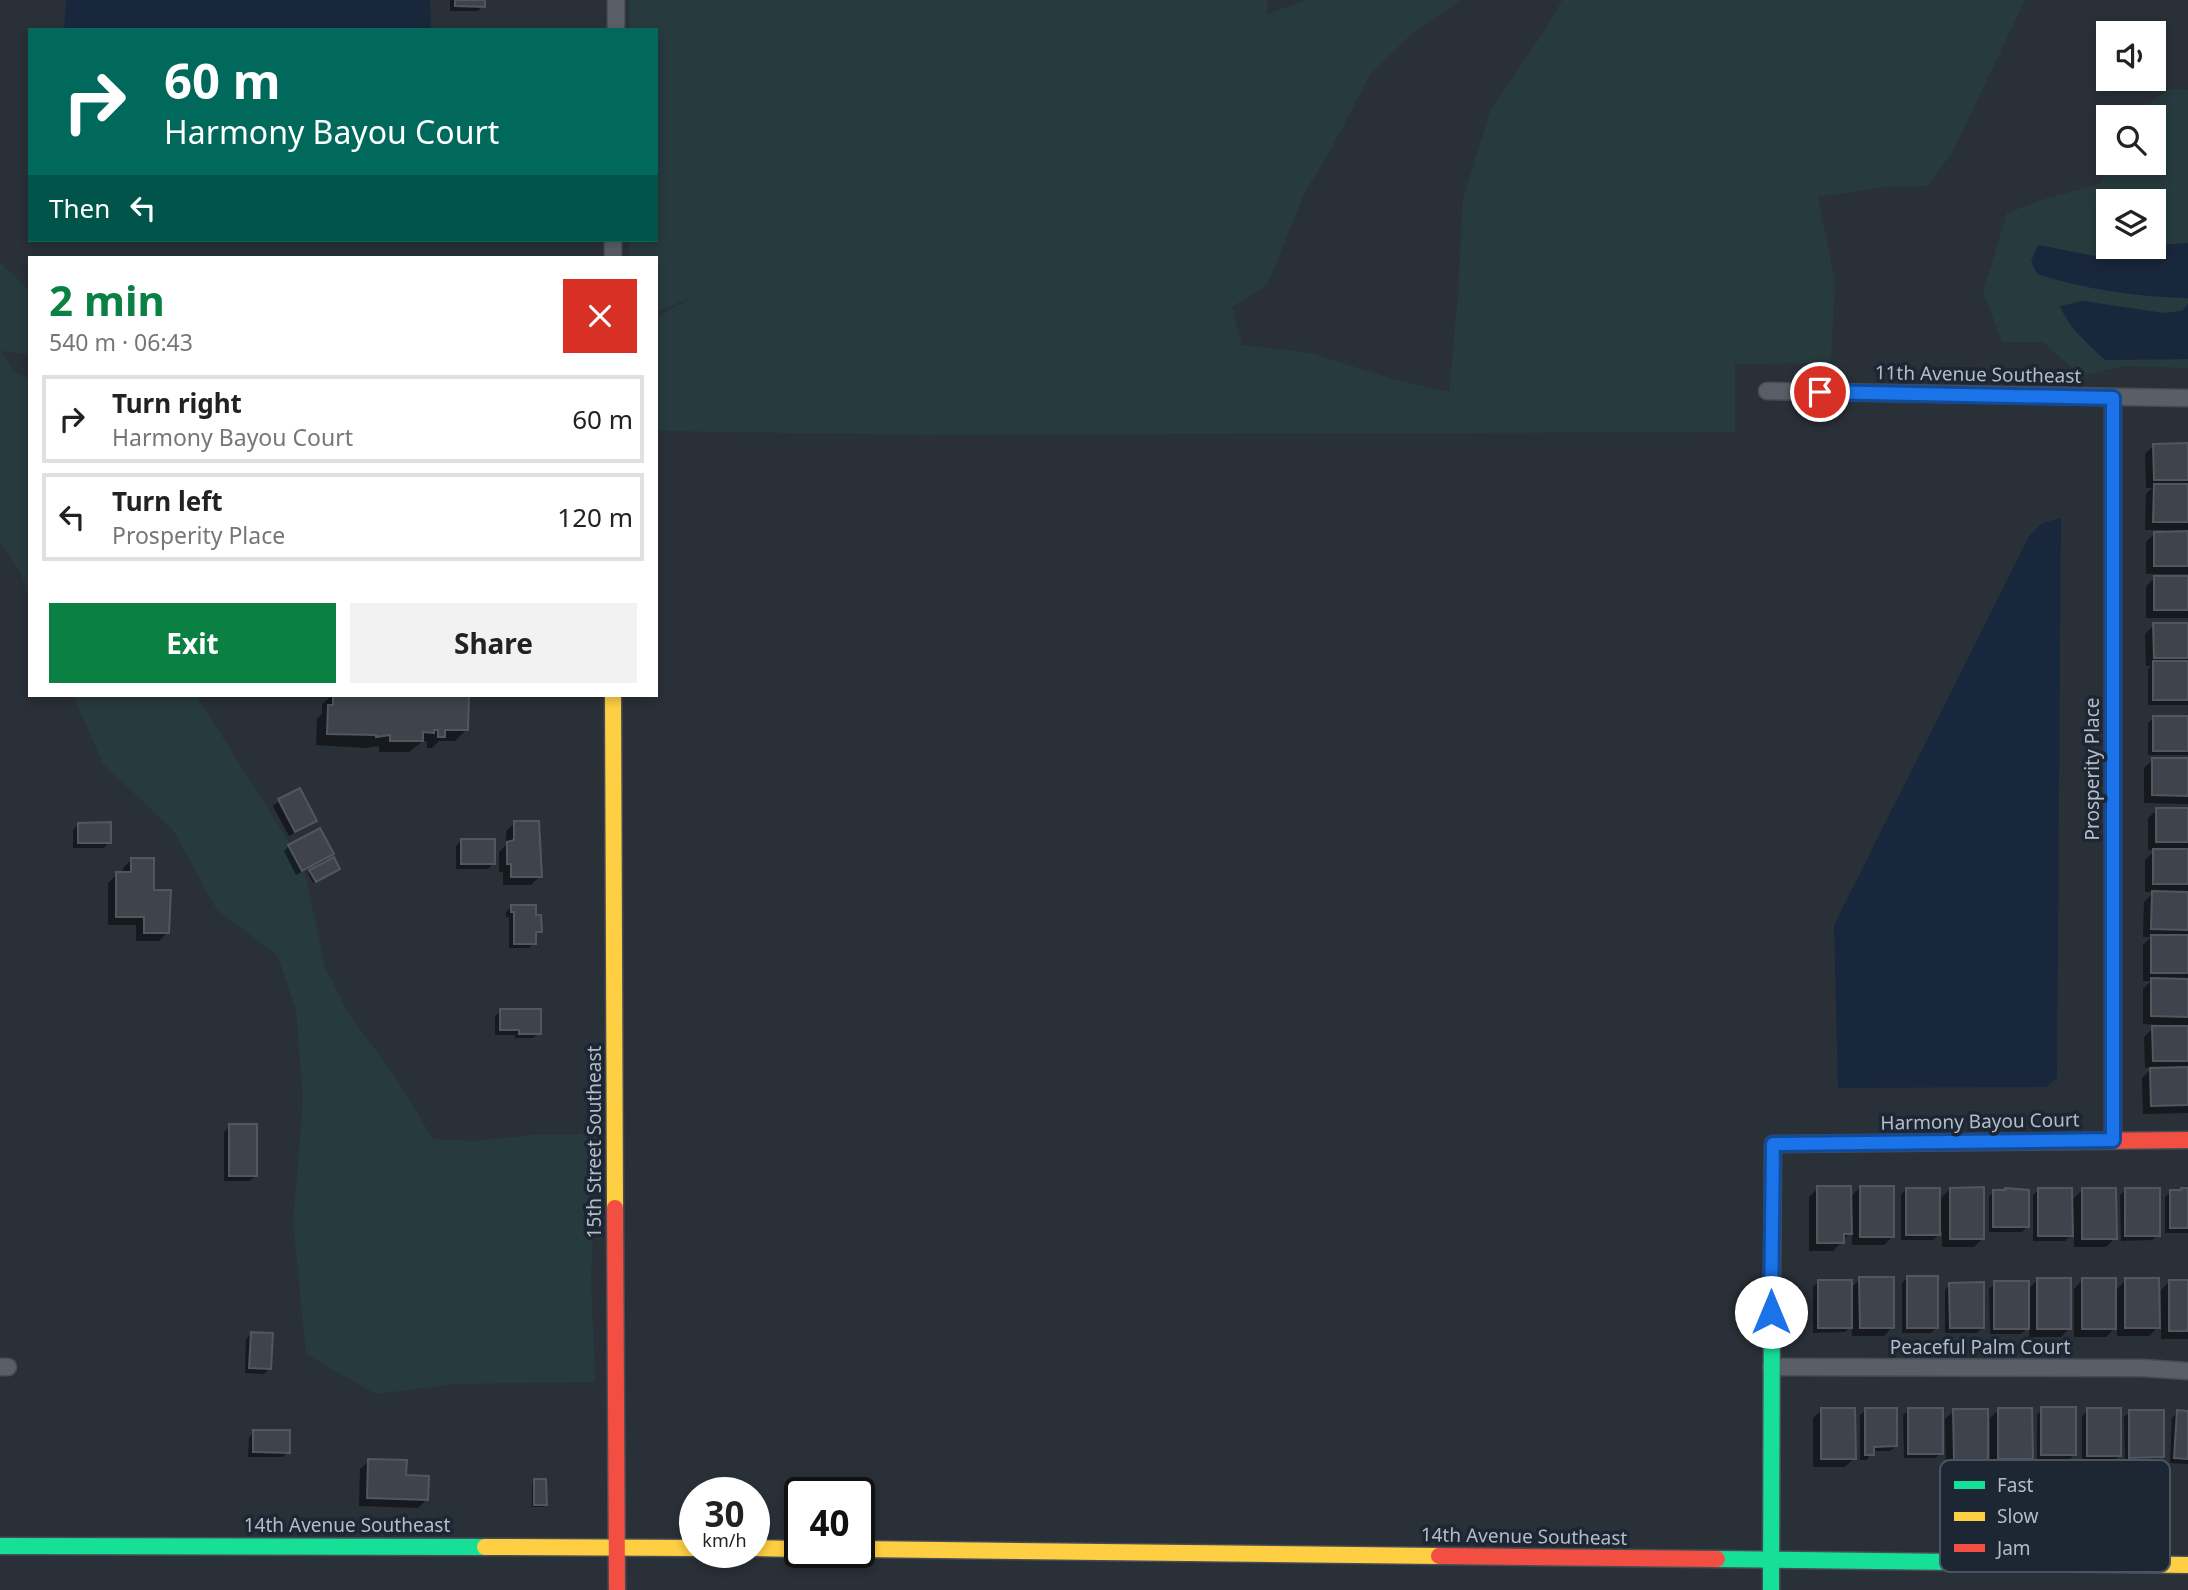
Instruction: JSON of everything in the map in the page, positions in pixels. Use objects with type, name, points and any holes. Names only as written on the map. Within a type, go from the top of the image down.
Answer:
[{"type":"street","points":[[616,0],[616,28]]},
{"type":"street","name":"11th Avenue Southeast","points":[[1767,391],[2188,398]]},
{"type":"street","name":"Prosperity Place","points":[[2113,398],[2113,1140]]},
{"type":"street","name":"15th Street Southeast","points":[[613,697],[617,1590]]},
{"type":"street","name":"Harmony Bayou Court","points":[[1771,1367],[1773,1144],[2188,1140]]},
{"type":"street","points":[[1771,1367],[1771,1590]]},
{"type":"street","name":"Peaceful Palm Court","points":[[1771,1367],[2143,1368],[2188,1371]]},
{"type":"street","name":"14th Avenue Southeast","points":[[0,1546],[679,1548]]},
{"type":"street","name":"14th Avenue Southeast","points":[[875,1549],[1940,1561]]},
{"type":"street","name":"14th Avenue Southeast","points":[[2170,1565],[2188,1565]]},
{"type":"green space","points":[[629,0],[1267,0],[1267,14],[1307,0],[1461,0],[1414,32],[1371,73],[1328,155],[1306,190],[1267,285],[1232,307],[1242,345],[1311,353],[1396,380],[1449,392],[1463,198],[1491,109],[1549,24],[1562,0],[2025,0],[1953,151],[1928,186],[1884,187],[1818,197],[1835,281],[1831,363],[1735,364],[1735,432],[923,435],[658,431],[658,317],[690,298],[658,311],[658,256],[629,256],[629,242],[658,242],[658,28],[629,28]]},
{"type":"green space","points":[[2169,89],[2188,90],[2188,243],[2166,245],[2166,189],[2096,189],[2096,256],[2038,245],[2037,274],[2112,291],[2188,298],[2188,304],[2183,311],[2163,313],[2083,301],[2060,307],[2085,342],[2105,360],[2188,359],[2188,368],[2125,366],[2081,376],[2043,342],[2002,342],[1983,292],[2007,213],[2041,200],[2100,184],[2104,175],[2166,175],[2166,105],[2147,105]]},
{"type":"green space","points":[[0,263],[28,289],[28,354],[1,351],[14,372],[28,378],[28,591],[19,570],[0,541]]},
{"type":"green space","points":[[74,697],[197,697],[303,864],[325,967],[348,1013],[395,1076],[433,1139],[474,1141],[531,1135],[598,1134],[591,1276],[595,1382],[456,1384],[376,1394],[306,1354],[293,1221],[303,1100],[296,1010],[278,956],[217,910],[173,830],[103,764]]},
{"type":"water","points":[[66,0],[430,0],[431,28],[64,28]]},
{"type":"water","points":[[2188,243],[2188,298],[2130,294],[2074,284],[2037,274],[2031,261],[2038,245],[2096,256],[2096,259],[2166,259],[2166,245]]},
{"type":"water","points":[[2083,301],[2163,313],[2182,311],[2188,304],[2188,359],[2105,360],[2074,329],[2060,306]]},
{"type":"water","points":[[2061,518],[2057,1078],[2046,1087],[1838,1088],[1834,925],[2029,536],[2042,523]]},
{"type":"building","points":[[455,0],[485,0],[485,7],[455,6]]},
{"type":"building","points":[[2188,443],[2188,480],[2154,480],[2153,444]]},
{"type":"building","points":[[2154,484],[2188,484],[2188,522],[2153,522]]},
{"type":"building","points":[[2188,531],[2188,566],[2154,566],[2154,532]]},
{"type":"building","points":[[2154,576],[2188,576],[2188,610],[2154,610]]},
{"type":"building","points":[[2153,623],[2188,623],[2188,658],[2154,658]]},
{"type":"building","points":[[2153,661],[2188,661],[2188,700],[2153,700]]},
{"type":"building","points":[[333,697],[469,697],[468,730],[445,730],[445,737],[438,737],[438,730],[434,730],[434,733],[423,732],[423,741],[390,741],[390,735],[376,737],[327,734],[328,705],[333,705]]},
{"type":"building","points":[[2153,716],[2188,716],[2188,751],[2153,751]]},
{"type":"building","points":[[2152,758],[2188,758],[2188,796],[2152,795]]},
{"type":"building","points":[[300,788],[317,821],[295,832],[278,799]]},
{"type":"building","points":[[2156,808],[2188,808],[2188,842],[2156,842]]},
{"type":"building","points":[[514,821],[539,821],[542,877],[511,877],[511,864],[507,864],[507,842],[514,840]]},
{"type":"building","points":[[111,822],[111,843],[78,843],[78,823]]},
{"type":"building","points":[[320,828],[334,854],[302,871],[288,845]]},
{"type":"building","points":[[461,839],[495,839],[495,864],[461,864]]},
{"type":"building","points":[[2153,849],[2188,849],[2188,884],[2153,884]]},
{"type":"building","points":[[334,857],[340,869],[316,882],[309,870]]},
{"type":"building","points":[[131,858],[154,858],[154,890],[171,890],[169,933],[144,933],[144,917],[116,917],[116,872],[131,872]]},
{"type":"building","points":[[2152,891],[2188,892],[2188,930],[2151,929]]},
{"type":"building","points":[[511,905],[536,905],[536,915],[541,915],[542,932],[536,932],[536,944],[514,944],[514,912],[511,912]]},
{"type":"building","points":[[2151,935],[2188,935],[2188,973],[2151,973]]},
{"type":"building","points":[[2151,978],[2188,979],[2188,1017],[2151,1016]]},
{"type":"building","points":[[500,1009],[541,1009],[541,1034],[519,1034],[519,1030],[500,1030]]},
{"type":"building","points":[[2152,1026],[2188,1026],[2188,1061],[2153,1061]]},
{"type":"building","points":[[2188,1067],[2188,1105],[2151,1106],[2150,1068]]},
{"type":"building","points":[[229,1124],[257,1124],[257,1176],[229,1176]]},
{"type":"building","points":[[1817,1186],[1851,1186],[1852,1234],[1844,1234],[1844,1243],[1817,1243]]},
{"type":"building","points":[[1860,1186],[1894,1186],[1894,1237],[1860,1237]]},
{"type":"building","points":[[1984,1187],[1984,1239],[1950,1239],[1950,1188]]},
{"type":"building","points":[[1906,1188],[1940,1188],[1940,1235],[1906,1235]]},
{"type":"building","points":[[2038,1188],[2072,1188],[2073,1236],[2038,1236]]},
{"type":"building","points":[[2082,1188],[2116,1188],[2117,1239],[2082,1239]]},
{"type":"building","points":[[2125,1188],[2160,1188],[2160,1236],[2125,1236]]},
{"type":"building","points":[[2188,1188],[2188,1228],[2170,1228],[2170,1190]]},
{"type":"building","points":[[1993,1190],[2029,1190],[2029,1227],[1993,1227]]},
{"type":"building","points":[[1907,1276],[1938,1276],[1938,1328],[1907,1328]]},
{"type":"building","points":[[1859,1277],[1894,1277],[1894,1328],[1860,1328]]},
{"type":"building","points":[[2037,1278],[2071,1278],[2071,1329],[2037,1329]]},
{"type":"building","points":[[2082,1278],[2116,1278],[2116,1329],[2082,1329]]},
{"type":"building","points":[[2125,1278],[2159,1278],[2160,1328],[2125,1328]]},
{"type":"building","points":[[1818,1280],[1852,1280],[1852,1328],[1818,1328]]},
{"type":"building","points":[[2169,1280],[2188,1280],[2188,1331],[2169,1331]]},
{"type":"building","points":[[1994,1281],[2029,1281],[2029,1329],[1994,1329]]},
{"type":"building","points":[[1984,1282],[1984,1328],[1950,1328],[1949,1283]]},
{"type":"building","points":[[251,1332],[273,1333],[271,1369],[249,1368]]},
{"type":"building","points":[[2041,1407],[2076,1407],[2076,1455],[2041,1455]]},
{"type":"building","points":[[1821,1408],[1855,1408],[1856,1459],[1821,1459]]},
{"type":"building","points":[[1865,1408],[1897,1408],[1897,1446],[1874,1447],[1874,1455],[1865,1455]]},
{"type":"building","points":[[1908,1408],[1943,1408],[1943,1454],[1908,1454]]},
{"type":"building","points":[[1998,1408],[2032,1408],[2033,1459],[1998,1459]]},
{"type":"building","points":[[2087,1408],[2121,1408],[2121,1456],[2087,1456]]},
{"type":"building","points":[[1953,1409],[1988,1409],[1988,1460],[1954,1460]]},
{"type":"building","points":[[2129,1410],[2164,1410],[2164,1457],[2129,1458]]},
{"type":"building","points":[[2177,1410],[2188,1411],[2188,1459],[2174,1458]]},
{"type":"building","points":[[253,1430],[290,1430],[290,1453],[253,1452]]},
{"type":"building","points":[[368,1459],[407,1460],[406,1475],[429,1476],[428,1500],[367,1498]]},
{"type":"building","points":[[534,1479],[546,1479],[547,1505],[534,1505]]},
{"type":"traffic: fast","points":[[1771,1590],[1772,1269]]},
{"type":"traffic: fast","points":[[0,1546],[485,1547]]},
{"type":"traffic: fast","points":[[1717,1559],[1940,1562]]},
{"type":"traffic: slow","points":[[613,697],[615,1208]]},
{"type":"traffic: slow","points":[[485,1547],[679,1548]]},
{"type":"traffic: slow","points":[[770,1548],[784,1549]]},
{"type":"traffic: slow","points":[[875,1549],[1439,1556]]},
{"type":"traffic: slow","points":[[2170,1565],[2188,1565]]},
{"type":"traffic: jam","points":[[1772,1269],[1773,1144],[2188,1140]]},
{"type":"traffic: jam","points":[[615,1208],[617,1590]]},
{"type":"traffic: jam","points":[[1439,1556],[1717,1559]]},
{"type":"route","points":[[1771,1312],[1773,1144],[2113,1140],[2113,398],[1820,392]]}]
